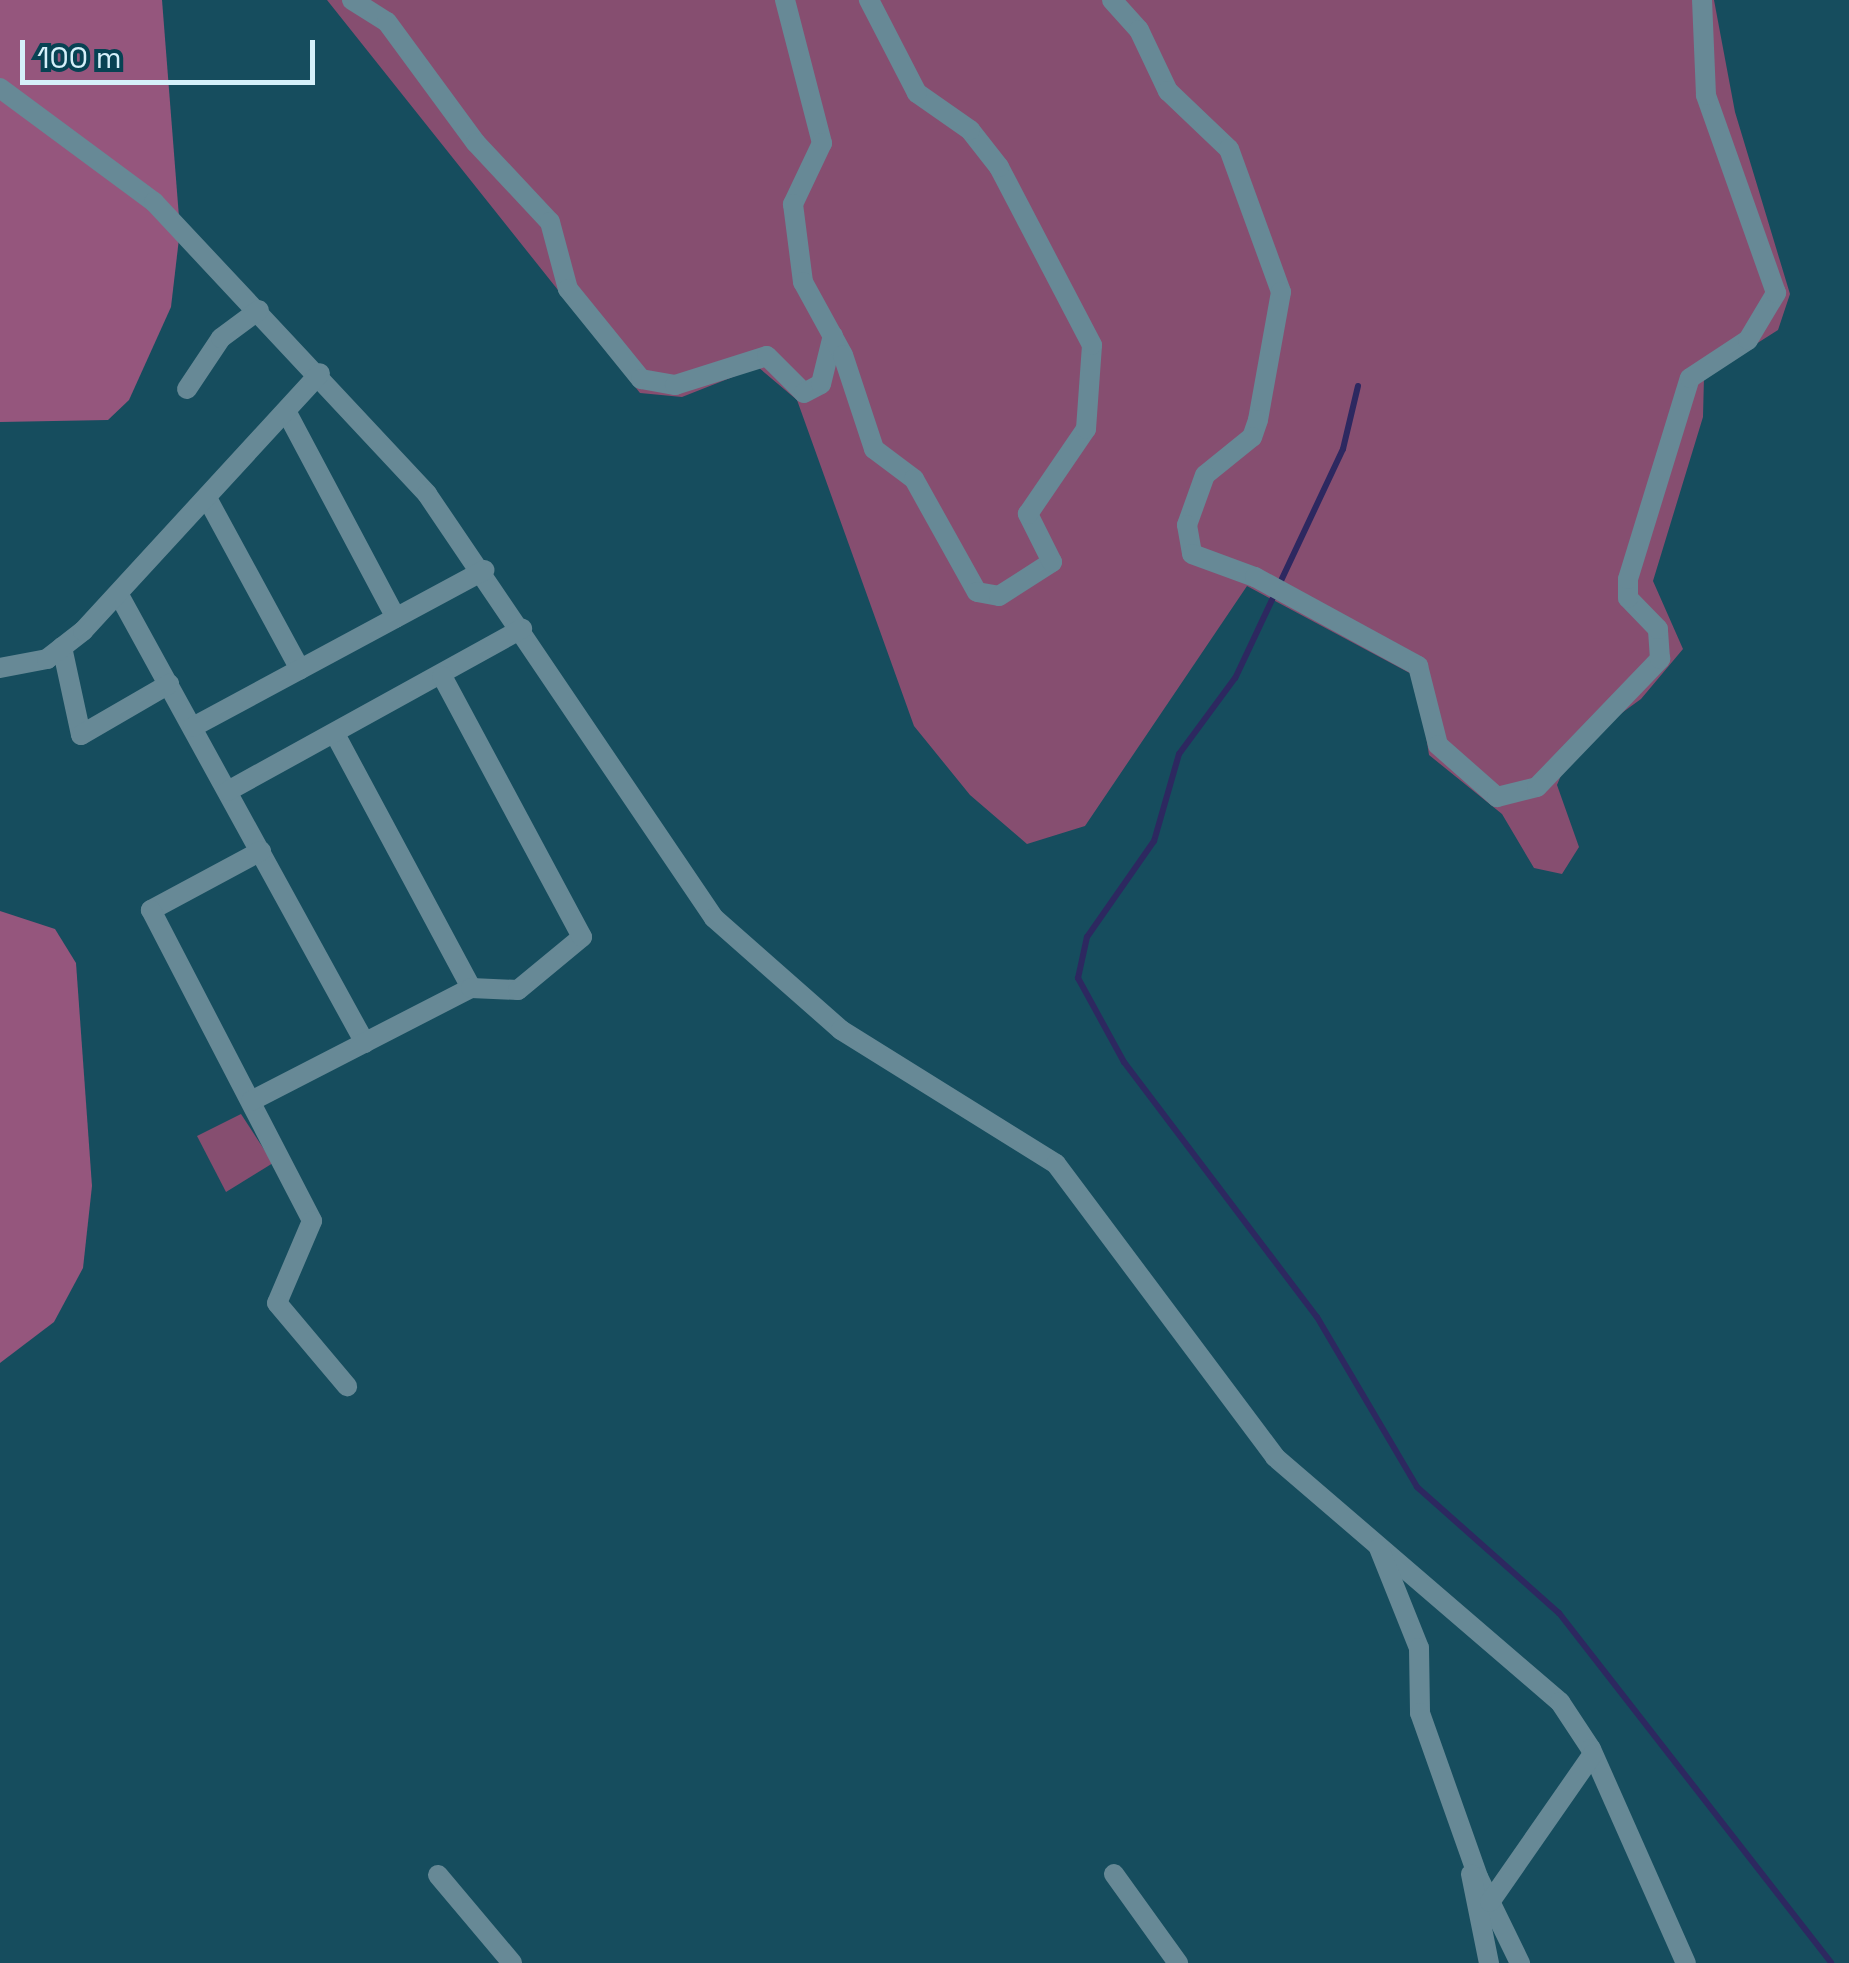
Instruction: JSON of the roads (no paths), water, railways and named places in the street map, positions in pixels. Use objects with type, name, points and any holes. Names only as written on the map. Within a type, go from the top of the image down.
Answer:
[{"type":"street","points":[[352,0],[386,22],[550,222],[568,289],[640,379],[675,385],[767,356],[804,393],[822,384],[833,335]]},
{"type":"street","points":[[785,0],[822,143],[793,204],[803,282],[833,335],[874,449],[914,479],[978,592],[999,596],[1052,562],[1028,514],[1065,472],[1092,414],[1088,331],[1060,294],[999,167],[970,130],[917,92],[869,0]]},
{"type":"street","points":[[1112,0],[1168,90],[1229,149],[1281,292],[1258,420],[1252,437],[1205,475],[1187,525],[1192,554],[1255,577],[1418,666],[1438,745],[1497,797],[1537,787],[1660,660],[1658,629],[1628,598],[1628,579],[1690,378],[1748,340],[1776,293],[1706,95],[1702,0]]},
{"type":"street","points":[[0,88],[154,202],[320,374],[484,570],[714,918],[841,1030],[1056,1164],[1128,1248],[1240,1417],[1377,1544],[1539,1678],[1593,1754],[1686,1963]]},
{"type":"street","points":[[188,389],[221,338],[259,310]]},
{"type":"street","points":[[0,668],[62,647],[120,595],[320,374]]},
{"type":"street","points":[[286,411],[396,618]]},
{"type":"street","points":[[208,498],[300,669]]},
{"type":"street","points":[[193,727],[484,570]]},
{"type":"street","points":[[120,595],[365,1043]]},
{"type":"street","points":[[228,791],[522,629]]},
{"type":"street","points":[[62,647],[81,734],[169,684]]},
{"type":"street","points":[[251,1101],[471,988],[518,990],[582,936],[442,676]]},
{"type":"street","points":[[335,734],[471,988]]},
{"type":"street","points":[[261,852],[151,910],[312,1221],[277,1303],[347,1386]]},
{"type":"street","points":[[1377,1544],[1419,1648],[1420,1713],[1490,1902],[1520,1963]]},
{"type":"street","points":[[1490,1902],[1593,1754]]},
{"type":"street","points":[[1472,1852],[1470,1890],[1488,1963]]},
{"type":"street","points":[[1114,1874],[1178,1963]]},
{"type":"street","points":[[438,1875],[512,1963]]},
{"type":"waterway","points":[[1358,386],[1343,449],[1235,678],[1179,754],[1154,841],[1087,937],[1078,978],[1124,1062],[1317,1317],[1417,1487],[1559,1613],[1831,1963]]}]
